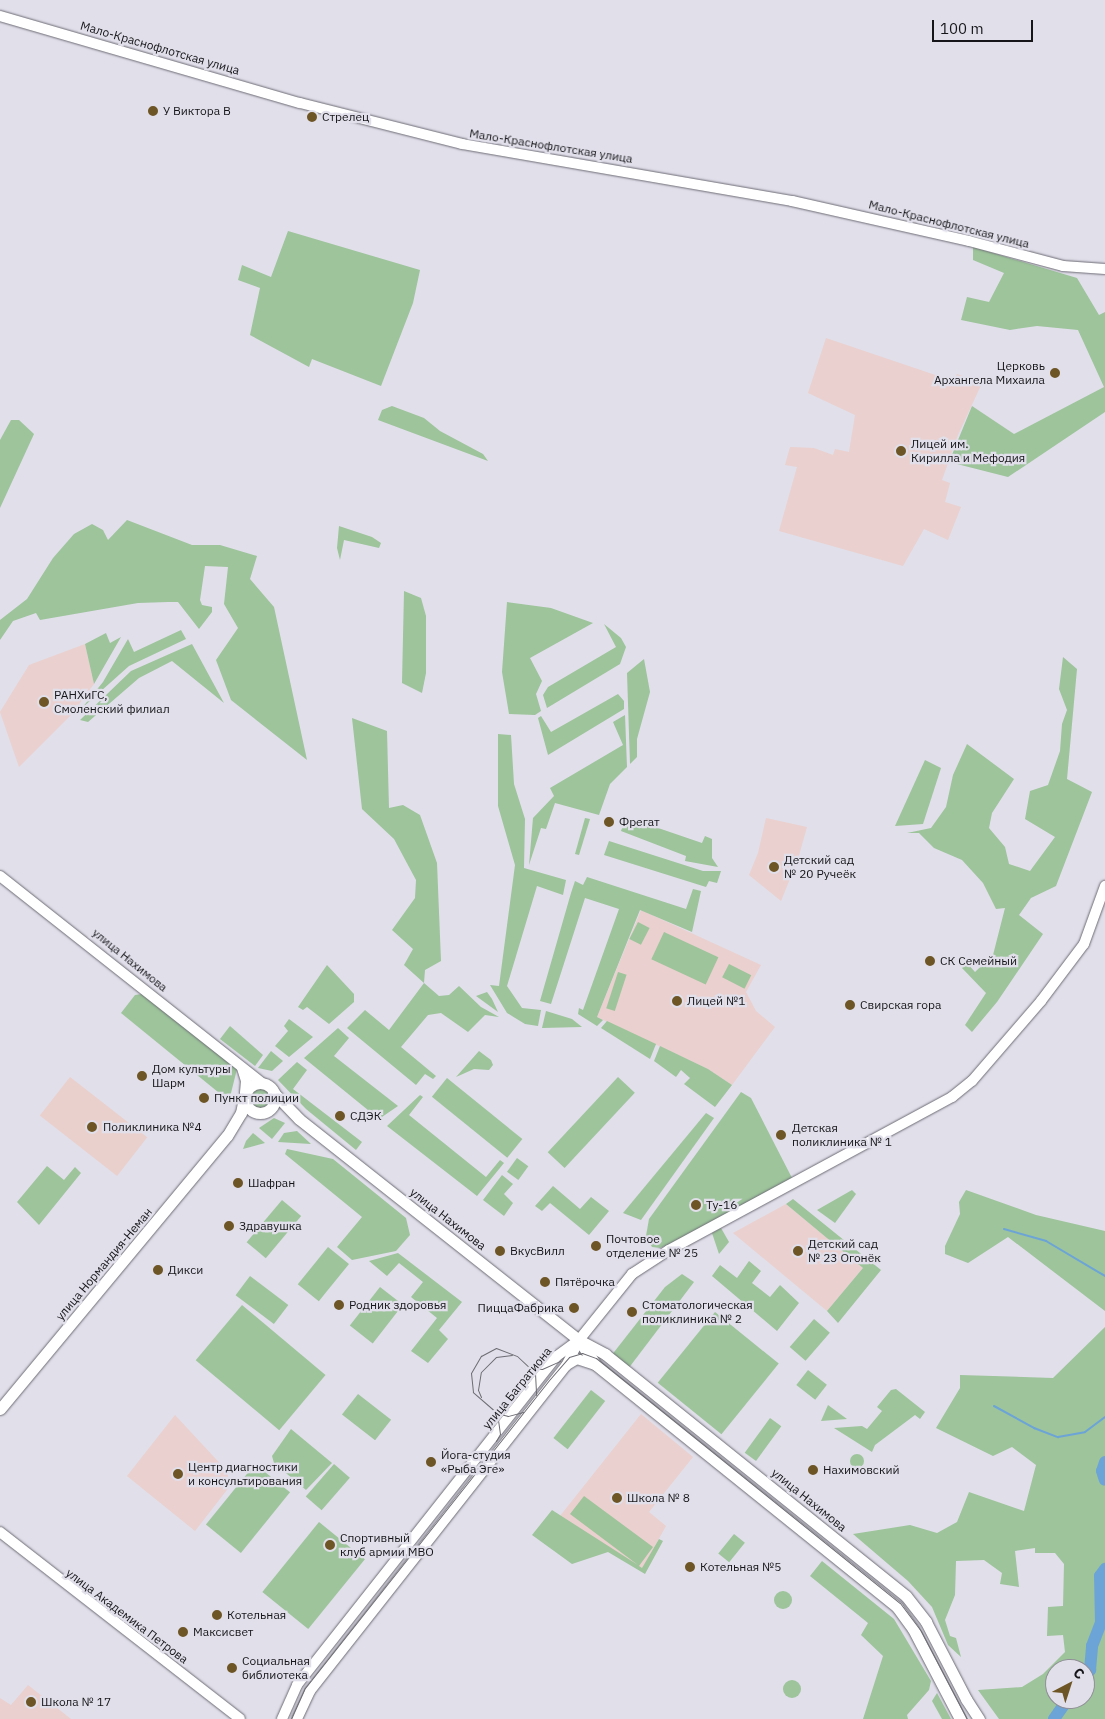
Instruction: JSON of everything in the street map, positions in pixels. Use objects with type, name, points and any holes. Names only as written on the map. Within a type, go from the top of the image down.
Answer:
[{"type":"main road","points":[[227,1136],[241,1114],[245,1095],[255,1084],[263,1084],[299,1119]]},
{"type":"main road","points":[[264,1113],[272,1106],[273,1092]]},
{"type":"main road","points":[[245,1095],[248,1108],[264,1113]]},
{"type":"main road","points":[[227,1136],[247,1119],[279,1109],[299,1119]]},
{"type":"main road","name":"улица Нахимова","points":[[299,1119],[579,1340],[605,1354],[906,1596],[926,1622],[966,1699],[979,1719]]},
{"type":"main road","name":"улица Нормандия-Неман","points":[[0,1409],[227,1136]]},
{"type":"main road","name":"улица Нахимова","points":[[579,1340],[596,1364],[897,1607],[913,1629],[960,1719]]},
{"type":"street","name":"Мало-Краснофлотская улица","points":[[0,16],[300,103],[462,144],[792,201],[952,237],[1063,266],[1105,269]]},
{"type":"street","name":"улица Нахимова","points":[[0,876],[263,1084]]},
{"type":"street","name":"улица Багратиона","points":[[297,1719],[310,1690],[566,1366],[579,1340],[632,1274],[669,1250],[952,1097],[972,1081],[1041,1001],[1084,944],[1105,886]]},
{"type":"street","points":[[242,1067],[246,1081],[245,1095]]},
{"type":"street","name":"улица Багратиона","points":[[282,1719],[297,1684],[557,1356],[579,1340]]},
{"type":"street","points":[[566,1366],[577,1359],[596,1364]]},
{"type":"street","name":"улица Академика Петрова","points":[[0,1532],[240,1719]]},
{"type":"street","points":[[387,1571],[397,1580]]},
{"type":"shaded area","name":"Лицей им. Кирилла и Мефодия","points":[[826,338],[953,381],[957,374],[982,383],[958,435],[942,480],[950,483],[945,502],[961,507],[948,540],[924,529],[903,566],[779,531],[797,467],[785,465],[790,447],[814,448],[833,455],[835,449],[849,452],[855,415],[808,393]]},
{"type":"shaded area","name":"РАНХиГС, Смоленский филиал","points":[[85,644],[94,684],[71,715],[19,767],[0,712],[29,665]]},
{"type":"shaded area","name":"Детский сад № 20 Ручеёк","points":[[766,818],[807,827],[798,859],[781,901],[749,875],[758,853]]},
{"type":"shaded area","name":"Лицей №1","points":[[641,910],[761,965],[746,992],[756,1011],[775,1027],[732,1085],[708,1069],[597,1017]]},
{"type":"shaded area","points":[[70,1077],[147,1137],[117,1176],[40,1116]]},
{"type":"shaded area","name":"Детский сад № 23 Огонёк","points":[[786,1204],[863,1268],[827,1311],[733,1233]]},
{"type":"shaded area","name":"Школа № 8","points":[[641,1414],[693,1457],[649,1512],[666,1526],[642,1569],[560,1516]]},
{"type":"shaded area","name":"Центр диагностики и консультирования","points":[[175,1415],[227,1471],[230,1486],[195,1531],[127,1476]]},
{"type":"shaded area","name":"Школа № 17","points":[[28,1685],[71,1719],[0,1719],[0,1698],[11,1705]]},
{"type":"green space","points":[[288,231],[420,270],[413,303],[381,386],[312,359],[309,367],[250,335],[260,288],[238,280],[242,265],[271,277]]},
{"type":"green space","points":[[973,247],[1077,278],[1099,315],[1105,312],[1105,412],[1008,477],[949,462],[972,406],[1014,434],[1104,387],[1078,330],[1037,326],[1010,330],[961,320],[967,297],[989,302],[1004,273],[973,260]]},
{"type":"green space","points":[[392,406],[424,418],[440,431],[483,454],[488,461],[378,420],[382,410]]},
{"type":"green space","points":[[11,420],[19,420],[34,434],[0,508],[0,440]]},
{"type":"green space","points":[[127,520],[192,545],[220,545],[257,556],[250,579],[274,607],[307,760],[231,700],[216,660],[238,628],[224,604],[228,567],[205,566],[200,600],[202,605],[212,607],[212,612],[199,629],[178,602],[138,603],[40,620],[36,613],[13,621],[0,640],[0,620],[27,599],[53,558],[74,534],[92,524],[103,530],[108,540]]},
{"type":"green space","points":[[339,526],[372,537],[381,543],[379,548],[344,540],[340,560],[337,548]]},
{"type":"green space","points":[[404,591],[421,598],[426,616],[426,673],[422,693],[402,683]]},
{"type":"green space","points":[[507,602],[551,608],[593,623],[530,658],[542,681],[536,694],[541,711],[535,715],[509,714],[502,672]]},
{"type":"green space","points":[[604,624],[621,638],[626,647],[620,664],[547,708],[543,695],[548,687],[616,647]]},
{"type":"green space","points":[[181,630],[186,639],[129,666],[82,708],[103,682],[128,639],[134,652]]},
{"type":"green space","points":[[106,633],[110,643],[121,637],[94,684],[85,644]]},
{"type":"green space","points":[[192,644],[224,703],[172,661],[139,678],[88,722],[80,720],[131,671]]},
{"type":"green space","points":[[1063,657],[1077,669],[1067,779],[1092,792],[1056,886],[1031,898],[1019,915],[1043,934],[997,1002],[972,1032],[965,1025],[986,993],[962,968],[967,963],[975,972],[993,955],[1005,908],[996,909],[983,883],[962,860],[934,848],[919,833],[907,833],[931,828],[946,807],[953,775],[967,744],[1014,779],[992,813],[989,828],[1005,847],[1009,864],[1030,871],[1055,837],[1025,819],[1030,791],[1048,785],[1060,751],[1062,724],[1067,710],[1059,689]]},
{"type":"green space","points":[[644,659],[650,692],[637,739],[637,757],[630,764],[627,673]]},
{"type":"green space","points":[[618,694],[624,701],[624,709],[548,755],[538,718],[541,716],[551,732]]},
{"type":"green space","points":[[625,715],[627,767],[610,784],[599,815],[555,803],[546,829],[541,828],[529,865],[533,818],[554,796],[550,788],[623,745],[613,722]]},
{"type":"green space","points":[[352,718],[387,731],[389,808],[403,805],[420,815],[437,863],[441,961],[425,970],[424,983],[404,965],[413,949],[392,930],[415,898],[416,880],[394,839],[362,809]]},
{"type":"green space","points":[[498,734],[511,735],[514,784],[525,819],[524,868],[566,880],[563,895],[537,886],[507,986],[522,1008],[541,1010],[538,1026],[525,1024],[507,1013],[490,985],[499,986],[515,865],[498,806]]},
{"type":"green space","points":[[925,760],[941,768],[923,824],[895,826]]},
{"type":"green space","points":[[626,817],[702,843],[705,836],[712,839],[712,858],[718,867],[685,861],[686,856],[621,831]]},
{"type":"green space","points":[[585,818],[590,819],[579,855],[575,854]]},
{"type":"green space","points":[[609,841],[703,871],[721,871],[717,883],[709,881],[706,887],[604,855]]},
{"type":"green space","points":[[587,877],[686,909],[693,889],[701,891],[692,932],[640,910],[597,1017],[603,1020],[597,1026],[578,1014],[579,1008],[583,1010],[619,909],[585,898],[551,1004],[540,1001],[575,881],[583,885]]},
{"type":"green space","points":[[638,922],[650,928],[641,945],[629,939]]},
{"type":"green space","points":[[664,932],[718,957],[706,985],[651,959]]},
{"type":"green space","points":[[729,964],[751,975],[744,989],[722,977]]},
{"type":"green space","points":[[327,965],[354,994],[354,1002],[329,1024],[307,1007],[303,1010],[298,1007]]},
{"type":"green space","points":[[618,972],[627,975],[615,1011],[606,1008]]},
{"type":"green space","points":[[424,983],[439,996],[449,995],[459,986],[481,1007],[499,1017],[485,1015],[468,1032],[441,1013],[428,1015],[401,1047],[436,1076],[433,1079],[425,1074],[416,1085],[347,1028],[365,1010],[389,1030]]},
{"type":"green space","points":[[487,992],[492,999],[498,1012],[476,996]]},
{"type":"green space","points":[[142,994],[237,1069],[229,1101],[121,1013],[135,995]]},
{"type":"green space","points":[[546,1011],[572,1019],[582,1027],[542,1028]]},
{"type":"green space","points":[[289,1019],[313,1037],[289,1057],[275,1046],[288,1031],[284,1026]]},
{"type":"green space","points":[[607,1021],[656,1044],[650,1059],[601,1028]]},
{"type":"green space","points":[[230,1026],[263,1055],[255,1066],[220,1039]]},
{"type":"green space","points":[[338,1028],[349,1038],[334,1056],[398,1106],[379,1119],[304,1058]]},
{"type":"green space","points":[[660,1046],[708,1069],[732,1085],[715,1107],[684,1084],[690,1078],[681,1070],[676,1077],[654,1061]]},
{"type":"green space","points":[[271,1051],[283,1061],[272,1071],[258,1068]]},
{"type":"green space","points":[[479,1051],[491,1060],[493,1065],[489,1070],[474,1069],[456,1077]]},
{"type":"green space","points":[[297,1062],[307,1070],[293,1089],[362,1142],[356,1150],[306,1109],[278,1080]]},
{"type":"green space","points":[[618,1077],[635,1093],[565,1168],[548,1152]]},
{"type":"green space","points":[[447,1078],[522,1139],[507,1158],[432,1097]]},
{"type":"green space","points":[[260,1088],[267,1091],[270,1098],[267,1105],[260,1108],[253,1105],[250,1098],[253,1091]]},
{"type":"green space","points":[[741,1092],[751,1098],[792,1178],[675,1242],[660,1248],[652,1247],[646,1236],[649,1219]]},
{"type":"green space","points":[[420,1095],[423,1097],[409,1115],[486,1177],[500,1160],[504,1163],[477,1196],[387,1126]]},
{"type":"green space","points":[[706,1113],[714,1118],[641,1220],[623,1213]]},
{"type":"green space","points":[[274,1118],[285,1123],[272,1139],[259,1128]]},
{"type":"green space","points":[[297,1131],[311,1144],[278,1142],[284,1133]]},
{"type":"green space","points":[[253,1133],[265,1143],[243,1149],[246,1141]]},
{"type":"green space","points":[[287,1149],[333,1159],[406,1218],[410,1235],[396,1251],[352,1260],[337,1247],[362,1217],[285,1154]]},
{"type":"green space","points":[[517,1158],[528,1166],[518,1180],[507,1172]]},
{"type":"green space","points":[[47,1166],[64,1180],[75,1167],[81,1173],[39,1225],[17,1202]]},
{"type":"green space","points":[[502,1175],[513,1184],[504,1194],[513,1203],[504,1216],[483,1200]]},
{"type":"green space","points":[[553,1186],[580,1209],[591,1197],[609,1211],[589,1235],[550,1203],[542,1211],[535,1206]]},
{"type":"green space","points":[[852,1190],[856,1194],[835,1223],[817,1210]]},
{"type":"green space","points":[[966,1190],[1036,1215],[1105,1231],[1105,1311],[1008,1237],[968,1263],[945,1254],[945,1246],[960,1214],[959,1202]]},
{"type":"green space","points":[[793,1199],[881,1270],[838,1323],[827,1311],[863,1268],[786,1204]]},
{"type":"green space","points":[[282,1200],[301,1216],[266,1258],[247,1242]]},
{"type":"green space","points":[[721,1228],[729,1242],[719,1254],[712,1233]]},
{"type":"green space","points":[[328,1247],[349,1264],[319,1301],[298,1284]]},
{"type":"green space","points":[[398,1253],[462,1302],[439,1330],[448,1339],[428,1363],[411,1351],[437,1318],[411,1297],[423,1282],[399,1263],[387,1276],[369,1261]]},
{"type":"green space","points":[[749,1261],[761,1271],[752,1283],[770,1297],[780,1285],[799,1303],[777,1331],[712,1276],[720,1265],[737,1278]]},
{"type":"green space","points":[[682,1274],[694,1282],[628,1369],[611,1356],[665,1287]]},
{"type":"green space","points":[[250,1276],[288,1305],[274,1324],[236,1295]]},
{"type":"green space","points":[[380,1287],[403,1305],[373,1343],[350,1326]]},
{"type":"green space","points":[[242,1305],[325,1375],[279,1430],[196,1360]]},
{"type":"green space","points":[[715,1312],[779,1364],[721,1434],[658,1383]]},
{"type":"green space","points":[[814,1319],[830,1333],[806,1361],[790,1347]]},
{"type":"green space","points":[[1105,1327],[1105,1719],[999,1719],[978,1690],[1022,1687],[1045,1672],[1045,1709],[1095,1709],[1095,1659],[1058,1659],[1065,1652],[1063,1635],[1047,1636],[1048,1607],[1063,1606],[1064,1564],[1055,1553],[1035,1553],[1035,1548],[1015,1551],[1019,1587],[1000,1584],[1002,1573],[984,1560],[956,1561],[955,1595],[945,1620],[950,1636],[956,1638],[961,1657],[948,1645],[932,1607],[908,1581],[853,1534],[910,1525],[937,1533],[957,1522],[969,1492],[1024,1511],[1036,1465],[1012,1447],[993,1456],[936,1428],[960,1388],[960,1375],[1053,1378]]},
{"type":"green space","points":[[808,1370],[827,1385],[815,1400],[796,1385]]},
{"type":"green space","points":[[896,1389],[925,1412],[920,1419],[915,1415],[875,1445],[872,1452],[834,1428],[862,1426],[867,1429],[882,1411],[877,1407],[891,1390]]},
{"type":"green space","points":[[591,1390],[605,1401],[568,1449],[553,1438]]},
{"type":"green space","points":[[358,1394],[391,1420],[375,1440],[342,1414]]},
{"type":"green space","points":[[828,1405],[847,1419],[821,1421]]},
{"type":"green space","points":[[770,1418],[781,1426],[756,1461],[745,1453]]},
{"type":"green space","points":[[291,1429],[332,1463],[306,1490],[274,1463],[272,1456]]},
{"type":"green space","points":[[854,1454],[860,1454],[864,1461],[860,1468],[854,1468],[850,1464],[850,1458]]},
{"type":"green space","points":[[255,1464],[290,1492],[241,1553],[206,1525]]},
{"type":"green space","points":[[334,1464],[350,1478],[322,1510],[306,1496]]},
{"type":"green space","points":[[584,1496],[653,1547],[639,1566],[642,1568],[659,1539],[663,1541],[645,1574],[608,1552],[572,1564],[532,1535],[552,1510],[638,1565],[570,1514]]},
{"type":"green space","points":[[319,1522],[365,1559],[308,1629],[262,1592]]},
{"type":"green space","points":[[734,1534],[745,1543],[729,1562],[718,1553]]},
{"type":"green space","points":[[822,1561],[894,1619],[931,1681],[929,1690],[907,1715],[908,1719],[863,1719],[883,1656],[861,1635],[868,1623],[810,1576]]},
{"type":"green space","points":[[783,1591],[789,1594],[792,1600],[789,1606],[783,1609],[777,1606],[774,1600],[777,1594]]},
{"type":"green space","points":[[792,1680],[798,1683],[801,1689],[798,1695],[792,1698],[786,1695],[783,1689],[786,1683]]},
{"type":"green space","points":[[937,1693],[951,1719],[942,1719],[932,1701]]},
{"type":"waterway","points":[[1004,1229],[1046,1241],[1105,1276]]},
{"type":"waterway","points":[[994,1406],[1034,1428],[1058,1437],[1085,1432],[1105,1417]]},
{"type":"waterway","points":[[1105,1462],[1102,1471],[1105,1480]]},
{"type":"waterway","points":[[1091,1659],[1092,1646],[1101,1622],[1100,1576],[1105,1569]]},
{"type":"waterway","points":[[1054,1719],[1061,1709]]},
{"type":"tram line","points":[[523,1412],[508,1416],[497,1413],[473,1392],[471,1373],[481,1356],[496,1348],[517,1356],[535,1373],[536,1395]]},
{"type":"tram line","points":[[291,1719],[305,1688],[550,1379],[569,1357],[582,1353],[596,1358],[900,1603],[921,1631],[967,1719]]},
{"type":"tram line","points":[[481,1397],[478,1390],[481,1372],[496,1357],[512,1355]]},
{"type":"tram line","points":[[532,1368],[542,1369],[560,1361]]},
{"type":"tram line","points":[[496,1441],[500,1434],[497,1413]]},
{"type":"place","name":"У Виктора В","points":[[153,111]]},
{"type":"place","name":"Стрелец","points":[[312,117]]},
{"type":"place","name":"Церковь Архангела Михаила","points":[[1055,373]]},
{"type":"place","name":"Лицей им. Кирилла и Мефодия","points":[[901,451]]},
{"type":"place","name":"РАНХиГС, Смоленский филиал","points":[[44,702]]},
{"type":"place","name":"Фрегат","points":[[609,822]]},
{"type":"place","name":"Детский сад № 20 Ручеёк","points":[[774,867]]},
{"type":"place","name":"СК Семейный","points":[[930,961]]},
{"type":"place","name":"Лицей №1","points":[[677,1001]]},
{"type":"place","name":"Свирская гора","points":[[850,1005]]},
{"type":"place","name":"Дом культуры Шарм","points":[[142,1076]]},
{"type":"place","name":"Пункт полиции","points":[[204,1098]]},
{"type":"place","name":"СДЭК","points":[[340,1116]]},
{"type":"place","name":"Поликлиника №4","points":[[92,1127]]},
{"type":"place","name":"Детская поликлиника № 1","points":[[781,1135]]},
{"type":"place","name":"Шафран","points":[[238,1183]]},
{"type":"place","name":"Ту-16","points":[[696,1205]]},
{"type":"place","name":"Здравушка","points":[[229,1226]]},
{"type":"place","name":"Почтовое отделение № 25","points":[[596,1246]]},
{"type":"place","name":"ВкусВилл","points":[[500,1251]]},
{"type":"place","name":"Детский сад № 23 Огонёк","points":[[798,1251]]},
{"type":"place","name":"Дикси","points":[[158,1270]]},
{"type":"place","name":"Пятёрочка","points":[[545,1282]]},
{"type":"place","name":"Родник здоровья","points":[[339,1305]]},
{"type":"place","name":"ПиццаФабрика","points":[[574,1308]]},
{"type":"place","name":"Стоматологическая поликлиника № 2","points":[[632,1312]]},
{"type":"place","name":"Йога-студия «Рыба Эге»","points":[[431,1462]]},
{"type":"place","name":"Нахимовский","points":[[813,1470]]},
{"type":"place","name":"Центр диагностики и консультирования","points":[[178,1474]]},
{"type":"place","name":"Школа № 8","points":[[617,1498]]},
{"type":"place","name":"Спортивный клуб армии МВО","points":[[330,1545]]},
{"type":"place","name":"Котельная №5","points":[[690,1567]]},
{"type":"place","name":"Котельная","points":[[217,1615]]},
{"type":"place","name":"Максисвет","points":[[183,1632]]},
{"type":"place","name":"Социальная библиотека","points":[[232,1668]]},
{"type":"place","name":"Школа № 17","points":[[31,1702]]}]
